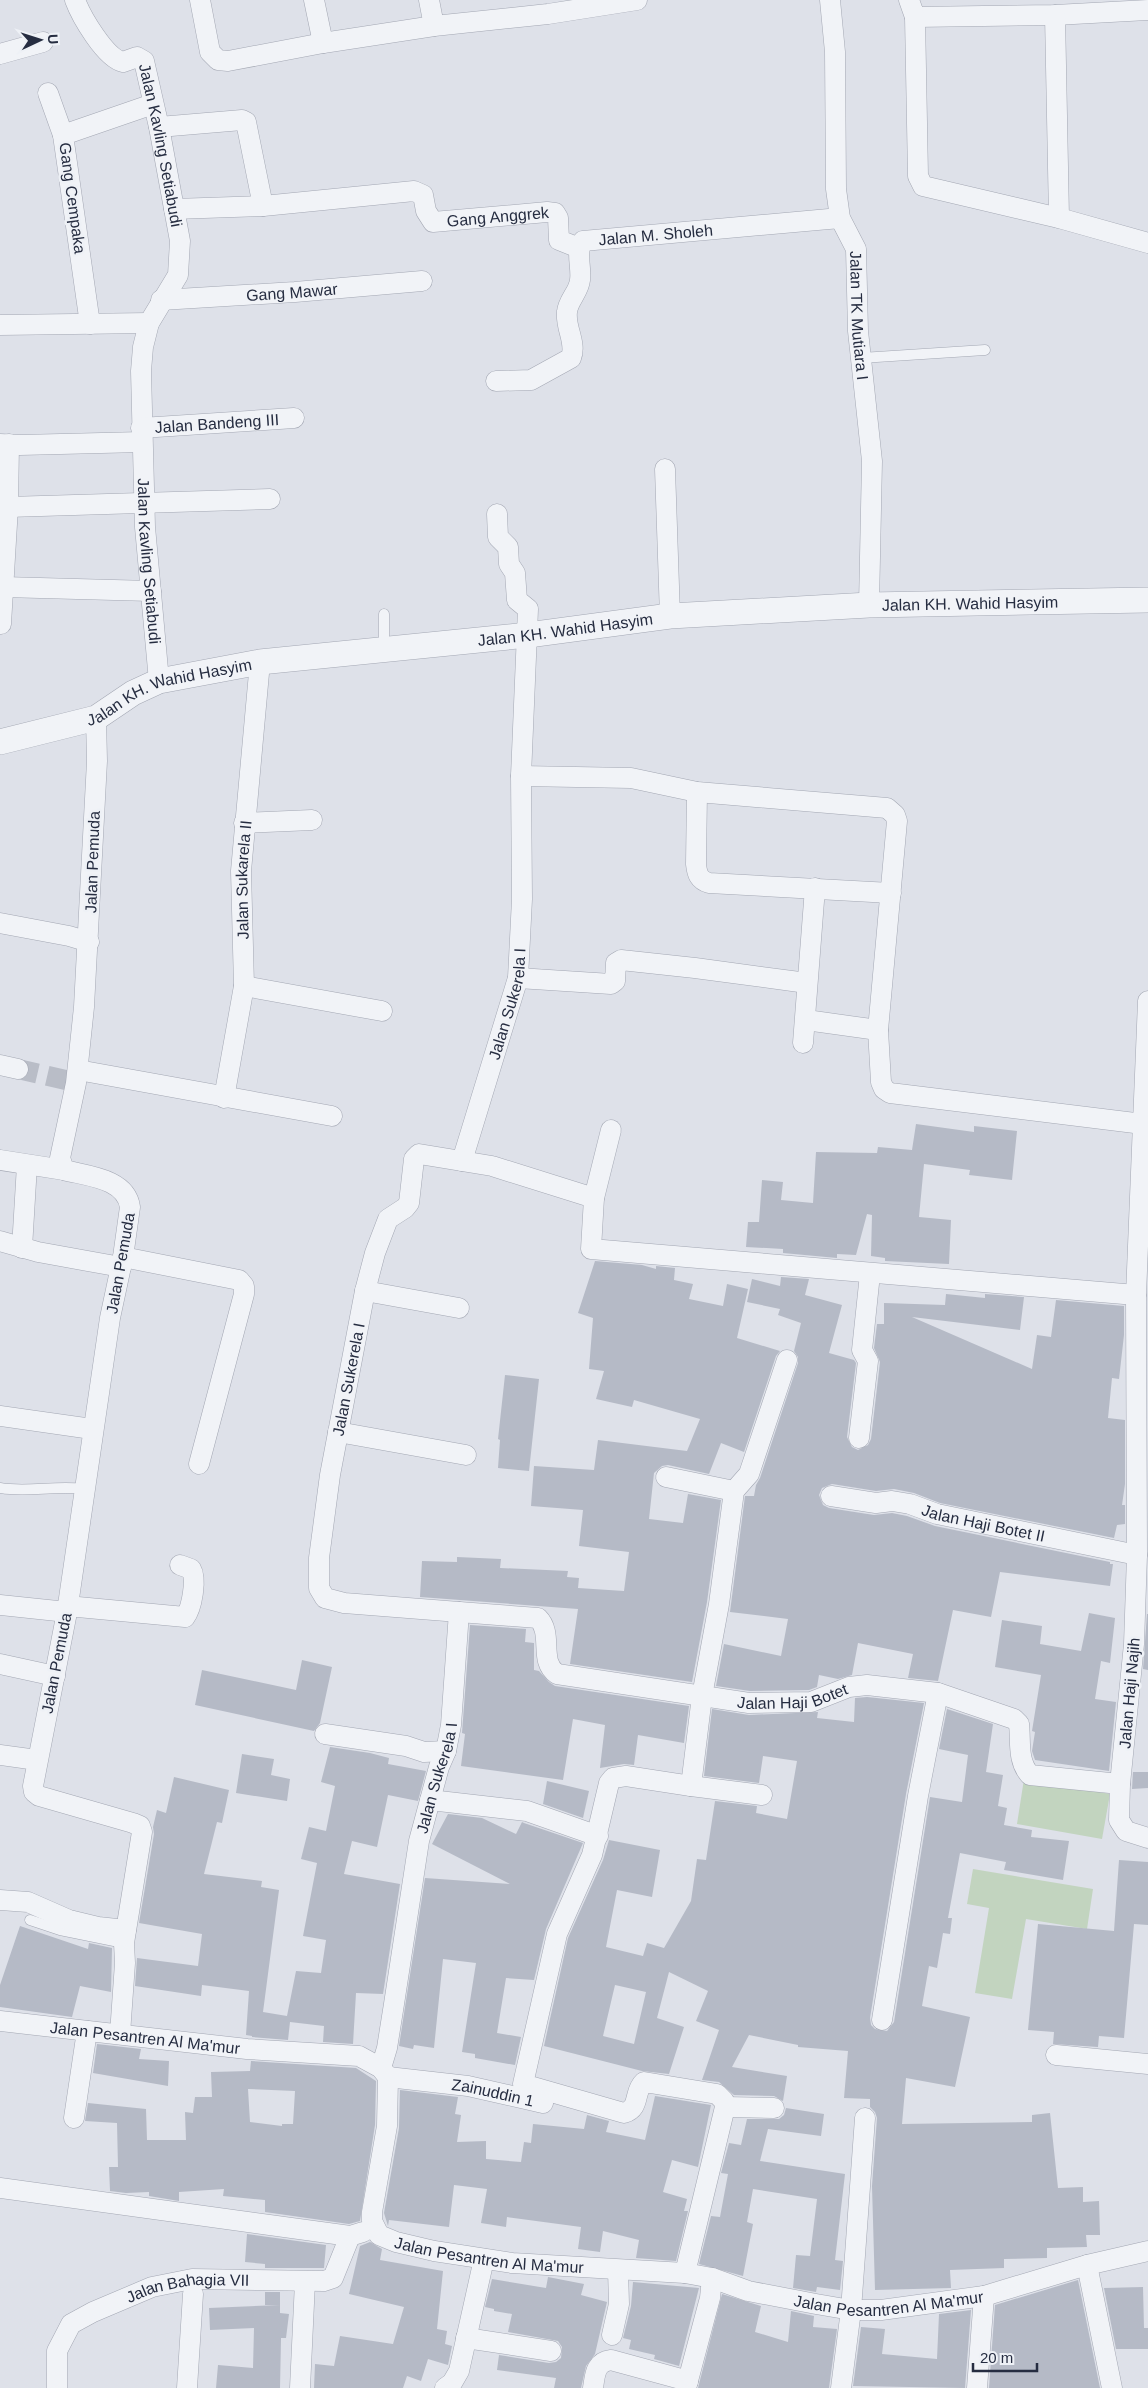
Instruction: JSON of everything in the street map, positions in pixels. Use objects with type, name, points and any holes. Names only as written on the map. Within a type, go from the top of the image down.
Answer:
[{"type":"street","name":"Jalan Kavling Setiabudi","points":[[75,0],[81,16],[114,58],[123,62],[137,57],[144,61],[159,127],[180,241],[178,276],[161,300],[149,324],[143,347],[141,435],[144,502],[159,681]]},
{"type":"street","points":[[200,0],[210,52],[218,60],[228,61],[323,43],[547,7],[637,0]]},
{"type":"street","points":[[314,0],[323,43]]},
{"type":"street","points":[[430,0],[434,26]]},
{"type":"street","name":"Jalan TK Mutiara I","points":[[830,0],[835,52],[834,161],[840,218],[856,249],[861,358],[872,461],[869,605]]},
{"type":"street","points":[[1148,10],[1055,15],[912,9],[919,181],[923,186],[1058,218],[1148,243]]},
{"type":"street","points":[[1055,15],[1058,218]]},
{"type":"street","points":[[0,54],[43,42]]},
{"type":"street","points":[[48,93],[63,135]]},
{"type":"street","name":"Gang Cempaka","points":[[90,324],[63,135],[153,104]]},
{"type":"street","points":[[159,127],[242,120],[246,122],[263,206]]},
{"type":"street","name":"Gang Anggrek","points":[[174,209],[263,206],[417,191],[423,195],[426,211],[433,222],[547,212],[555,213],[558,218],[559,240],[579,248]]},
{"type":"street","name":"Jalan M. Sholeh","points":[[496,381],[531,380],[571,358],[572,342],[567,327],[566,312],[580,281],[579,248],[583,241],[840,218]]},
{"type":"street","name":"Gang Mawar","points":[[161,300],[295,292],[422,280]]},
{"type":"street","points":[[0,324],[149,324]]},
{"type":"street","name":"Jalan Bandeng III","points":[[141,435],[294,418]]},
{"type":"street","points":[[1,624],[8,507],[4,444],[20,445],[141,435]]},
{"type":"street","points":[[665,469],[670,616]]},
{"type":"street","points":[[8,507],[270,499]]},
{"type":"street","name":"Jalan Sukerela I","points":[[384,2072],[419,1841],[439,1766],[446,1751],[451,1725],[459,1612],[344,1603],[325,1598],[319,1588],[319,1558],[338,1432],[365,1291],[375,1253],[388,1219],[405,1208],[409,1203],[414,1159],[419,1154],[462,1161],[518,978],[522,899],[521,776],[528,609],[517,600],[515,573],[509,564],[508,547],[498,537],[497,514]]},
{"type":"street","points":[[3,588],[151,592]]},
{"type":"street","name":"Jalan KH. Wahid Hasyim","points":[[0,742],[96,718],[133,693],[159,681],[260,662],[528,634],[670,616],[869,605],[1148,600]]},
{"type":"street","name":"Jalan Sukarela II","points":[[224,1098],[244,986],[241,871],[260,662]]},
{"type":"street","name":"Jalan Pemuda","points":[[96,718],[97,761],[89,942],[74,1078],[60,1158],[64,1170],[104,1180],[121,1188],[130,1201],[130,1207],[92,1429],[67,1609],[33,1786],[34,1792],[39,1796],[140,1826],[142,1832],[141,1845],[125,1936]]},
{"type":"street","points":[[521,776],[631,778],[697,792],[888,808],[895,815],[897,821],[878,1030],[881,1082],[884,1089],[890,1093],[1142,1124]]},
{"type":"street","points":[[697,792],[696,864],[697,873],[702,881],[709,883],[891,893]]},
{"type":"street","points":[[244,823],[312,820]]},
{"type":"street","points":[[803,1043],[815,888]]},
{"type":"street","points":[[0,923],[69,936],[89,942]]},
{"type":"street","points":[[518,978],[611,984],[615,981],[616,963],[621,960],[807,983]]},
{"type":"street","points":[[244,986],[382,1011]]},
{"type":"street","name":"Jalan Haji Najih","points":[[1148,1001],[1136,1295],[1142,1477],[1137,1555],[1141,1645],[1120,1784],[1119,1820],[1126,1831],[1148,1838]]},
{"type":"street","points":[[806,1020],[878,1030]]},
{"type":"street","points":[[74,1078],[224,1098],[332,1116]]},
{"type":"street","points":[[611,1130],[594,1198],[591,1249],[1136,1295]]},
{"type":"street","points":[[0,1160],[64,1170]]},
{"type":"street","points":[[462,1161],[492,1166],[594,1198]]},
{"type":"street","points":[[22,1248],[28,1165]]},
{"type":"street","points":[[0,1241],[22,1248],[239,1280],[244,1286],[244,1294],[221,1388],[199,1464]]},
{"type":"street","points":[[859,1438],[868,1361],[862,1350],[870,1274]]},
{"type":"street","points":[[365,1291],[458,1308]]},
{"type":"street","points":[[691,1786],[702,1696],[718,1604],[734,1491],[749,1474],[787,1360]]},
{"type":"street","points":[[0,1416],[92,1429]]},
{"type":"street","points":[[338,1432],[466,1455]]},
{"type":"street","points":[[666,1477],[734,1491]]},
{"type":"street","name":"Jalan Haji Botet II","points":[[831,1496],[876,1503],[892,1501],[910,1504],[937,1514],[1137,1555]]},
{"type":"street","points":[[0,1604],[182,1618],[187,1615],[194,1579],[191,1569],[180,1565]]},
{"type":"street","name":"Jalan Haji Botet","points":[[459,1612],[538,1618],[546,1630],[548,1664],[551,1670],[557,1674],[749,1704],[811,1702],[849,1687],[867,1685],[938,1693],[1014,1719],[1019,1724],[1021,1760],[1024,1769],[1030,1775],[1120,1784]]},
{"type":"street","points":[[0,1664],[55,1676]]},
{"type":"street","points":[[882,2020],[918,1796],[938,1693]]},
{"type":"street","points":[[325,1734],[406,1746],[424,1752],[446,1751]]},
{"type":"street","points":[[0,1755],[37,1760]]},
{"type":"street","points":[[430,1800],[527,1811],[598,1836],[609,1783],[613,1778],[626,1776],[762,1796]]},
{"type":"street","name":"Zainuddin 1","points":[[598,1836],[557,1934],[523,2084],[624,2113],[631,2111],[634,2107],[641,2085],[650,2082],[717,2094],[724,2101],[725,2107]]},
{"type":"street","points":[[0,1900],[28,1902],[69,1920],[125,1936],[120,2034]]},
{"type":"street","name":"Jalan Pesantren Al Ma'mur","points":[[0,2021],[247,2048],[359,2056],[384,2072],[387,2126],[372,2212],[375,2229],[379,2235],[396,2242],[484,2259],[618,2270],[685,2273],[712,2278],[748,2291],[851,2310],[890,2308],[984,2296],[1088,2265],[1148,2251]]},
{"type":"street","points":[[74,2118],[87,2031]]},
{"type":"street","points":[[1056,2056],[1148,2064]]},
{"type":"street","name":"Zainuddin 1","points":[[384,2072],[468,2086],[581,2111],[586,2111],[594,2104]]},
{"type":"street","points":[[685,2273],[725,2107],[774,2108]]},
{"type":"street","points":[[841,2388],[851,2310],[865,2118]]},
{"type":"street","points":[[0,2188],[350,2236],[375,2229]]},
{"type":"street","name":"Jalan Bahagia VII","points":[[57,2388],[58,2351],[71,2324],[93,2312],[152,2287],[192,2278],[324,2281],[333,2278],[350,2236]]},
{"type":"street","points":[[445,2388],[452,2383],[459,2371],[484,2259]]},
{"type":"street","points":[[1088,2265],[1112,2388]]},
{"type":"street","points":[[612,2335],[619,2304],[618,2270]]},
{"type":"street","points":[[593,2388],[596,2369],[604,2361],[611,2360],[687,2384],[710,2298],[712,2278]]},
{"type":"street","points":[[300,2388],[304,2282]]},
{"type":"street","points":[[188,2388],[193,2294]]},
{"type":"street","points":[[977,2388],[984,2296]]},
{"type":"street","points":[[466,2338],[551,2350]]},
{"type":"lane","points":[[861,358],[985,350]]},
{"type":"lane","points":[[384,614],[384,649]]},
{"type":"lane","points":[[0,1488],[19,1491],[53,1488],[84,1489]]},
{"type":"lane","points":[[30,1920],[60,1930],[125,1936]]},
{"type":"green space","points":[[1024,1779],[1110,1794],[1102,1839],[1017,1824]]},
{"type":"green space","points":[[973,1869],[1093,1889],[1087,1929],[1026,1919],[1012,1999],[975,1993],[989,1908],[967,1904]]},
{"type":"building","points":[[916,1124],[974,1132],[974,1126],[1017,1131],[1012,1180],[969,1175],[970,1170],[924,1164],[919,1217],[951,1220],[949,1264],[885,1261],[885,1258],[871,1256],[872,1215],[867,1214],[856,1255],[837,1254],[837,1258],[783,1253],[783,1249],[746,1247],[748,1222],[759,1222],[762,1180],[783,1182],[781,1200],[813,1203],[816,1152],[877,1153],[878,1147],[912,1150]]},
{"type":"building","points":[[595,1261],[642,1265],[656,1269],[656,1266],[675,1268],[674,1280],[693,1284],[689,1299],[723,1306],[727,1284],[748,1289],[737,1338],[780,1351],[776,1356],[744,1452],[721,1443],[709,1474],[668,1465],[662,1466],[654,1473],[649,1519],[683,1523],[688,1494],[721,1500],[707,1602],[692,1682],[570,1664],[578,1609],[420,1597],[422,1561],[457,1562],[457,1557],[501,1559],[500,1568],[568,1571],[567,1577],[579,1578],[578,1588],[624,1591],[629,1552],[579,1546],[583,1510],[531,1506],[534,1466],[594,1470],[598,1440],[687,1451],[700,1419],[634,1400],[632,1407],[596,1399],[604,1371],[589,1369],[593,1318],[578,1313]]},
{"type":"building","points":[[781,1277],[809,1279],[805,1295],[842,1305],[829,1353],[854,1360],[856,1363],[847,1437],[852,1447],[858,1450],[868,1445],[871,1439],[880,1362],[874,1348],[877,1324],[884,1324],[884,1303],[945,1305],[946,1294],[985,1298],[985,1294],[1024,1297],[1020,1330],[912,1317],[1032,1369],[1037,1335],[1051,1337],[1056,1300],[1124,1306],[1124,1335],[1119,1379],[1112,1378],[1108,1418],[1125,1420],[1125,1484],[1122,1505],[1125,1505],[1125,1524],[1117,1525],[1114,1538],[940,1503],[914,1493],[894,1489],[876,1491],[832,1484],[822,1488],[819,1495],[823,1505],[829,1508],[874,1515],[892,1513],[935,1526],[1110,1562],[1110,1564],[1113,1564],[1110,1586],[1000,1572],[991,1617],[953,1610],[938,1681],[908,1678],[913,1654],[858,1643],[852,1675],[838,1679],[819,1675],[817,1687],[809,1690],[750,1691],[716,1686],[724,1644],[781,1656],[788,1619],[730,1612],[745,1496],[754,1496],[756,1485],[760,1478],[798,1363],[798,1357],[794,1351],[801,1323],[778,1315],[780,1309],[747,1302],[752,1279],[780,1286]]},
{"type":"building","points":[[505,1375],[539,1379],[529,1471],[498,1468],[500,1440],[498,1439]]},
{"type":"building","points":[[1089,1613],[1115,1618],[1110,1663],[1101,1661],[1095,1699],[1116,1702],[1109,1771],[1035,1760],[1032,1751],[1035,1732],[1032,1731],[1041,1675],[995,1667],[1002,1620],[1042,1626],[1040,1644],[1081,1651]]},
{"type":"building","points":[[1148,1614],[1148,1670],[1143,1669]]},
{"type":"building","points":[[470,1625],[526,1629],[525,1642],[534,1643],[534,1670],[539,1671],[555,1686],[689,1706],[684,1743],[638,1735],[634,1765],[624,1764],[600,1768],[605,1725],[573,1719],[563,1780],[461,1766],[465,1734],[462,1733]]},
{"type":"building","points":[[302,1660],[332,1667],[320,1723],[314,1731],[195,1705],[202,1670],[296,1690]]},
{"type":"building","points":[[867,1697],[924,1703],[906,1794],[870,2018],[871,2025],[875,2029],[887,2031],[894,2022],[930,1797],[962,1802],[968,1755],[939,1749],[947,1709],[993,1724],[986,1772],[1003,1775],[998,1806],[1007,1808],[1004,1825],[1032,1830],[1031,1837],[1069,1841],[1063,1880],[1004,1870],[1006,1862],[960,1853],[948,1918],[952,1918],[950,1934],[943,1933],[937,1968],[929,1966],[922,2006],[970,2017],[955,2087],[906,2078],[902,2124],[1032,2122],[1032,2115],[1050,2113],[1058,2188],[1083,2187],[1083,2202],[1099,2201],[1100,2235],[1086,2235],[1087,2247],[1047,2248],[1047,2258],[1004,2259],[1004,2268],[950,2270],[951,2288],[875,2290],[872,2186],[877,2118],[875,2112],[870,2107],[870,2099],[844,2098],[848,2051],[798,2047],[798,2045],[749,2035],[732,2067],[787,2076],[783,2101],[774,2096],[734,2095],[719,2082],[702,2080],[719,2030],[696,2021],[708,1991],[669,1972],[657,2018],[684,2027],[669,2074],[642,2071],[544,2046],[568,1938],[603,1860],[609,1840],[660,1850],[652,1897],[617,1890],[606,1947],[643,1956],[647,1943],[664,1948],[691,1901],[697,1859],[706,1860],[715,1801],[757,1806],[756,1813],[787,1819],[797,1761],[763,1756],[759,1783],[704,1776],[712,1709],[749,1715],[818,1712],[817,1718],[854,1722],[855,1698]],"holes":[[[615,1985],[646,1992],[634,2044],[603,2036]]]},
{"type":"building","points":[[330,1747],[370,1753],[389,1758],[388,1764],[426,1771],[418,1801],[388,1795],[377,1847],[352,1841],[344,1874],[400,1884],[383,1994],[356,1993],[353,2044],[323,2042],[324,2026],[290,2022],[288,2040],[246,2035],[249,1991],[202,1985],[201,1996],[135,1986],[137,1958],[198,1966],[202,1934],[139,1923],[157,1810],[166,1813],[174,1777],[229,1790],[222,1823],[217,1822],[204,1874],[262,1881],[261,1887],[279,1890],[263,2012],[287,2016],[296,1971],[321,1973],[326,1940],[303,1936],[317,1863],[301,1859],[309,1827],[326,1831],[335,1786],[321,1782]]},
{"type":"building","points":[[242,1754],[274,1759],[271,1775],[290,1779],[287,1801],[236,1793]]},
{"type":"building","points":[[1133,1772],[1148,1772],[1148,1788],[1132,1789]]},
{"type":"building","points":[[547,1781],[589,1791],[583,1818],[543,1804]]},
{"type":"building","points":[[448,1814],[482,1818],[516,1834],[522,1822],[583,1843],[546,1929],[534,1980],[506,1978],[497,2033],[521,2037],[515,2065],[475,2058],[475,2054],[462,2052],[476,1963],[443,1959],[434,2048],[414,2045],[413,2049],[399,2046],[425,1878],[510,1884],[432,1844]]},
{"type":"building","points":[[1119,1860],[1148,1862],[1148,1925],[1134,1924],[1124,2038],[1099,2036],[1098,2047],[1053,2044],[1054,2032],[1028,2030],[1038,1924],[1114,1931]]},
{"type":"building","points":[[20,1926],[88,1949],[89,1943],[112,1948],[111,1992],[80,1986],[72,2017],[0,2007],[0,1985]]},
{"type":"building","points":[[97,2044],[141,2049],[139,2059],[169,2061],[168,2086],[93,2073]]},
{"type":"building","points":[[251,2061],[356,2068],[376,2081],[375,2125],[360,2221],[349,2224],[265,2212],[265,2200],[223,2196],[224,2189],[179,2192],[179,2201],[149,2196],[149,2192],[126,2193],[110,2191],[109,2167],[118,2167],[117,2123],[85,2121],[88,2103],[146,2109],[147,2140],[186,2140],[185,2112],[193,2113],[195,2097],[212,2097],[211,2072],[250,2071]],"holes":[[[248,2089],[295,2091],[293,2124],[282,2124],[282,2126],[250,2122]]]},
{"type":"building","points":[[400,2090],[458,2097],[455,2114],[461,2115],[457,2142],[486,2141],[486,2159],[521,2162],[524,2142],[531,2143],[533,2124],[584,2129],[587,2115],[609,2121],[606,2132],[645,2140],[655,2096],[711,2105],[698,2167],[672,2160],[663,2192],[687,2199],[684,2211],[688,2211],[676,2261],[636,2258],[639,2240],[603,2231],[600,2252],[578,2249],[581,2227],[507,2217],[506,2227],[481,2223],[487,2189],[454,2185],[449,2227],[389,2220],[388,2226],[384,2213],[399,2128]]},
{"type":"building","points":[[786,2108],[824,2114],[821,2136],[768,2129],[760,2161],[845,2174],[835,2260],[843,2261],[840,2290],[817,2287],[816,2292],[793,2288],[796,2255],[810,2256],[817,2199],[753,2189],[747,2222],[753,2224],[743,2276],[699,2264],[711,2216],[720,2217],[728,2174],[721,2173],[729,2143],[741,2145],[747,2119],[779,2119],[784,2115]]},
{"type":"building","points":[[247,2234],[326,2245],[324,2268],[265,2268],[265,2264],[245,2262]]},
{"type":"building","points":[[370,2242],[382,2249],[380,2260],[443,2271],[437,2329],[447,2331],[445,2344],[452,2346],[448,2365],[428,2359],[421,2381],[407,2376],[403,2388],[314,2388],[315,2364],[334,2366],[340,2336],[393,2344],[404,2307],[349,2294],[360,2246]]},
{"type":"building","points":[[548,2277],[584,2284],[581,2295],[607,2302],[595,2354],[586,2366],[581,2388],[554,2388],[556,2378],[497,2370],[499,2355],[549,2363],[556,2362],[561,2358],[562,2347],[558,2341],[508,2332],[512,2314],[494,2311],[494,2309],[485,2307],[492,2279],[546,2288]]},
{"type":"building","points":[[1078,2280],[1100,2388],[989,2388],[995,2305]]},
{"type":"building","points":[[633,2282],[699,2288],[679,2366],[654,2359],[655,2355],[629,2349],[631,2340],[623,2338],[631,2306]]},
{"type":"building","points":[[1143,2287],[1144,2328],[1148,2328],[1148,2349],[1116,2349],[1104,2288]]},
{"type":"building","points":[[265,2292],[280,2292],[280,2305],[265,2305]]},
{"type":"building","points":[[722,2294],[761,2306],[755,2332],[788,2342],[791,2311],[814,2316],[813,2327],[837,2329],[829,2388],[698,2388]]},
{"type":"building","points":[[280,2305],[280,2313],[289,2314],[286,2338],[281,2338],[280,2388],[216,2388],[218,2365],[253,2368],[254,2328],[210,2330],[209,2308]]},
{"type":"building","points":[[971,2310],[965,2388],[853,2386],[861,2327],[885,2329],[882,2354],[937,2359],[939,2314]]},
{"type":"tunnel","points":[[18,1069],[70,1081]]}]
